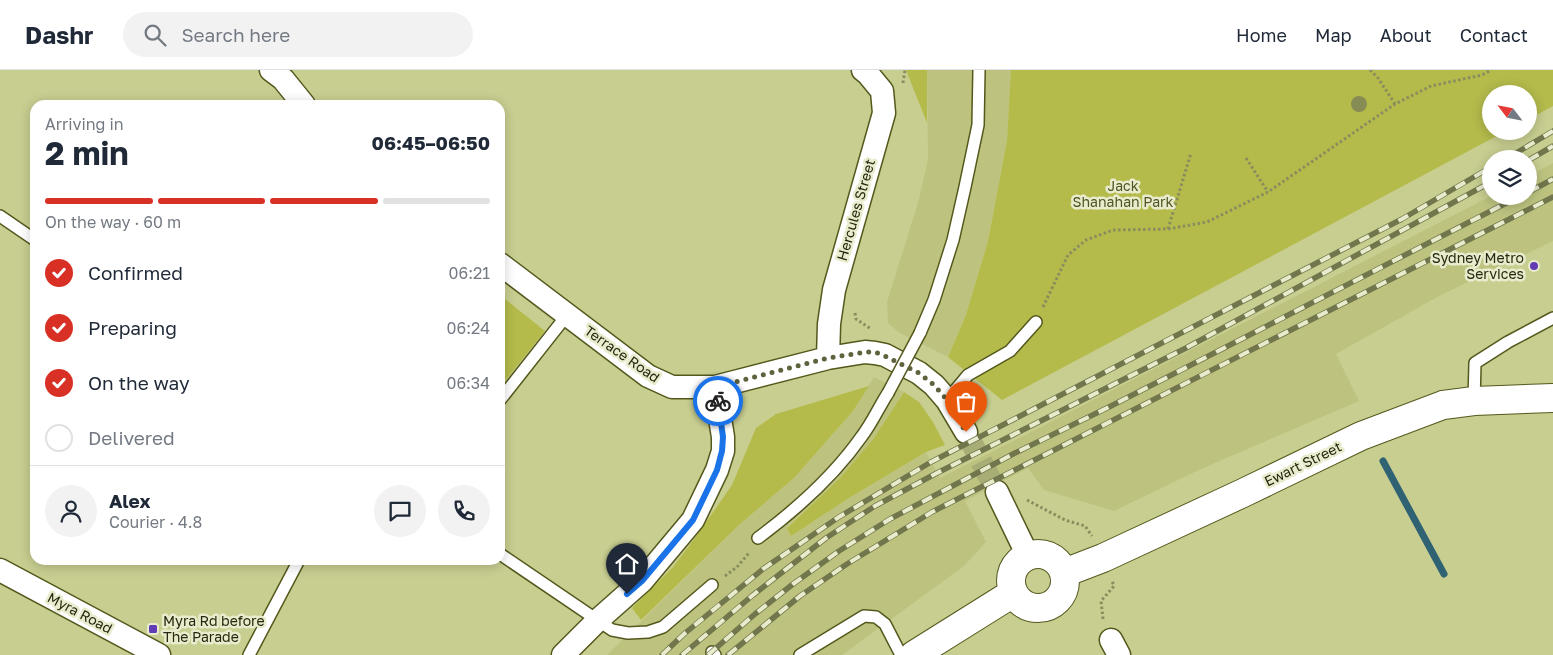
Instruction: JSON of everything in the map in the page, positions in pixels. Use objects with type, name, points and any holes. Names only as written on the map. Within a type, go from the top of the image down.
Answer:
[{"type":"street","points":[[271,70],[283,79],[300,100]]},
{"type":"street","name":"Hercules Street","points":[[828,358],[829,324],[834,290],[884,113],[882,91],[867,71]]},
{"type":"street","name":"Terrace Road","points":[[505,268],[648,376],[672,387],[716,387],[828,358],[875,352],[919,373],[934,385],[947,400],[966,432]]},
{"type":"street","points":[[563,655],[598,620],[642,581],[693,520],[717,470],[722,451],[723,437],[716,387]]},
{"type":"street","name":"Ewart Street","points":[[1064,572],[1102,558],[1361,436],[1443,405],[1474,401],[1553,398]]},
{"type":"street","points":[[998,492],[1028,556]]},
{"type":"street","points":[[1043,554],[1050,556],[1056,560],[1064,572],[1064,590],[1059,598],[1044,608],[1026,606],[1019,601],[1011,585],[1011,576],[1015,567],[1020,560],[1028,556],[1043,554]]},
{"type":"street","name":"Myra Road","points":[[0,570],[159,655]]},
{"type":"street","points":[[914,655],[1014,593]]},
{"type":"lane","points":[[758,538],[788,516],[819,488],[862,436],[888,393],[920,333],[934,300],[953,240],[978,125],[979,70]]},
{"type":"lane","points":[[0,216],[30,237]]},
{"type":"lane","points":[[505,394],[567,315]]},
{"type":"lane","points":[[1474,401],[1475,362],[1553,318]]},
{"type":"lane","points":[[947,400],[968,375],[1010,351],[1036,322]]},
{"type":"lane","points":[[505,557],[612,630],[628,634],[648,632],[663,627],[712,585]]},
{"type":"lane","points":[[249,655],[296,565]]},
{"type":"lane","points":[[800,655],[864,616],[876,617],[885,624],[901,655]]},
{"type":"path","points":[[1370,70],[1378,78],[1395,104]]},
{"type":"path","points":[[1036,322],[1068,255],[1086,240],[1113,230],[1168,229],[1207,222],[1268,192],[1395,104],[1431,86],[1482,76],[1491,70]]},
{"type":"path","points":[[1168,229],[1192,153]]},
{"type":"path","points":[[1246,158],[1268,192]]},
{"type":"path","points":[[1026,500],[1065,520],[1085,526]]},
{"type":"path","points":[[712,585],[737,567],[758,538]]},
{"type":"path","points":[[1110,575],[1114,586],[1101,602],[1104,627],[1115,648]]},
{"type":"shaded area","points":[[927,70],[1011,70],[1007,141],[988,241],[966,315],[948,357],[898,332],[888,323],[887,302],[918,203],[928,159]]},
{"type":"shaded area","points":[[1553,163],[1553,241],[1439,296],[1336,354],[1359,401],[1201,469],[1114,511],[1044,490],[1028,468],[965,501],[986,542],[964,566],[842,655],[607,655],[740,524],[795,477],[853,411],[874,377],[904,392],[874,438],[839,479],[787,527],[791,536],[849,498],[926,452],[940,478],[1482,201],[1482,205],[1537,205],[1537,172]]},
{"type":"green space","points":[[906,70],[927,70],[927,123]]},
{"type":"green space","name":"Jack Shanahan Park","points":[[1011,70],[1553,70],[1553,106],[1538,114],[1538,85],[1482,85],[1482,140],[1489,140],[1002,400],[948,357],[966,315],[988,241],[1007,141]]},
{"type":"green space","points":[[505,299],[545,331],[505,381]]},
{"type":"green space","points":[[869,386],[853,411],[795,477],[740,524],[641,620],[632,608],[673,567],[732,485],[756,428],[776,414]]},
{"type":"green space","points":[[904,392],[919,402],[933,422],[945,445],[926,452],[849,498],[791,536],[787,528],[839,479],[874,438]]},
{"type":"waterway","points":[[1383,461],[1444,574]]},
{"type":"tunnel","points":[[966,432],[997,492]]},
{"type":"railway","points":[[1521,150],[1553,131]]},
{"type":"railway","points":[[1537,155],[1553,146]]},
{"type":"railway","points":[[662,655],[684,634],[763,569],[839,517],[931,462],[1402,219],[1482,172]]},
{"type":"railway","points":[[1537,188],[1553,179]]},
{"type":"railway","points":[[682,655],[753,595],[826,538],[875,506],[1186,348],[1482,187]]},
{"type":"railway","points":[[728,655],[800,596],[847,564],[932,512],[1553,197]]},
{"type":"railway","points":[[708,655],[793,584],[839,551],[890,519],[1015,453],[1111,406],[1502,205]]},
{"type":"way so far","points":[[718,401],[716,387],[828,358],[875,352],[919,373],[934,385],[947,400],[966,432]]},
{"type":"place","name":"Sydney Metro Services","points":[[1534,266]]},
{"type":"place","name":"Myra Rd before The Parade","points":[[153,629]]},
{"type":"route","points":[[627,594],[642,581],[693,520],[717,470],[722,451],[723,437],[718,401]]}]
